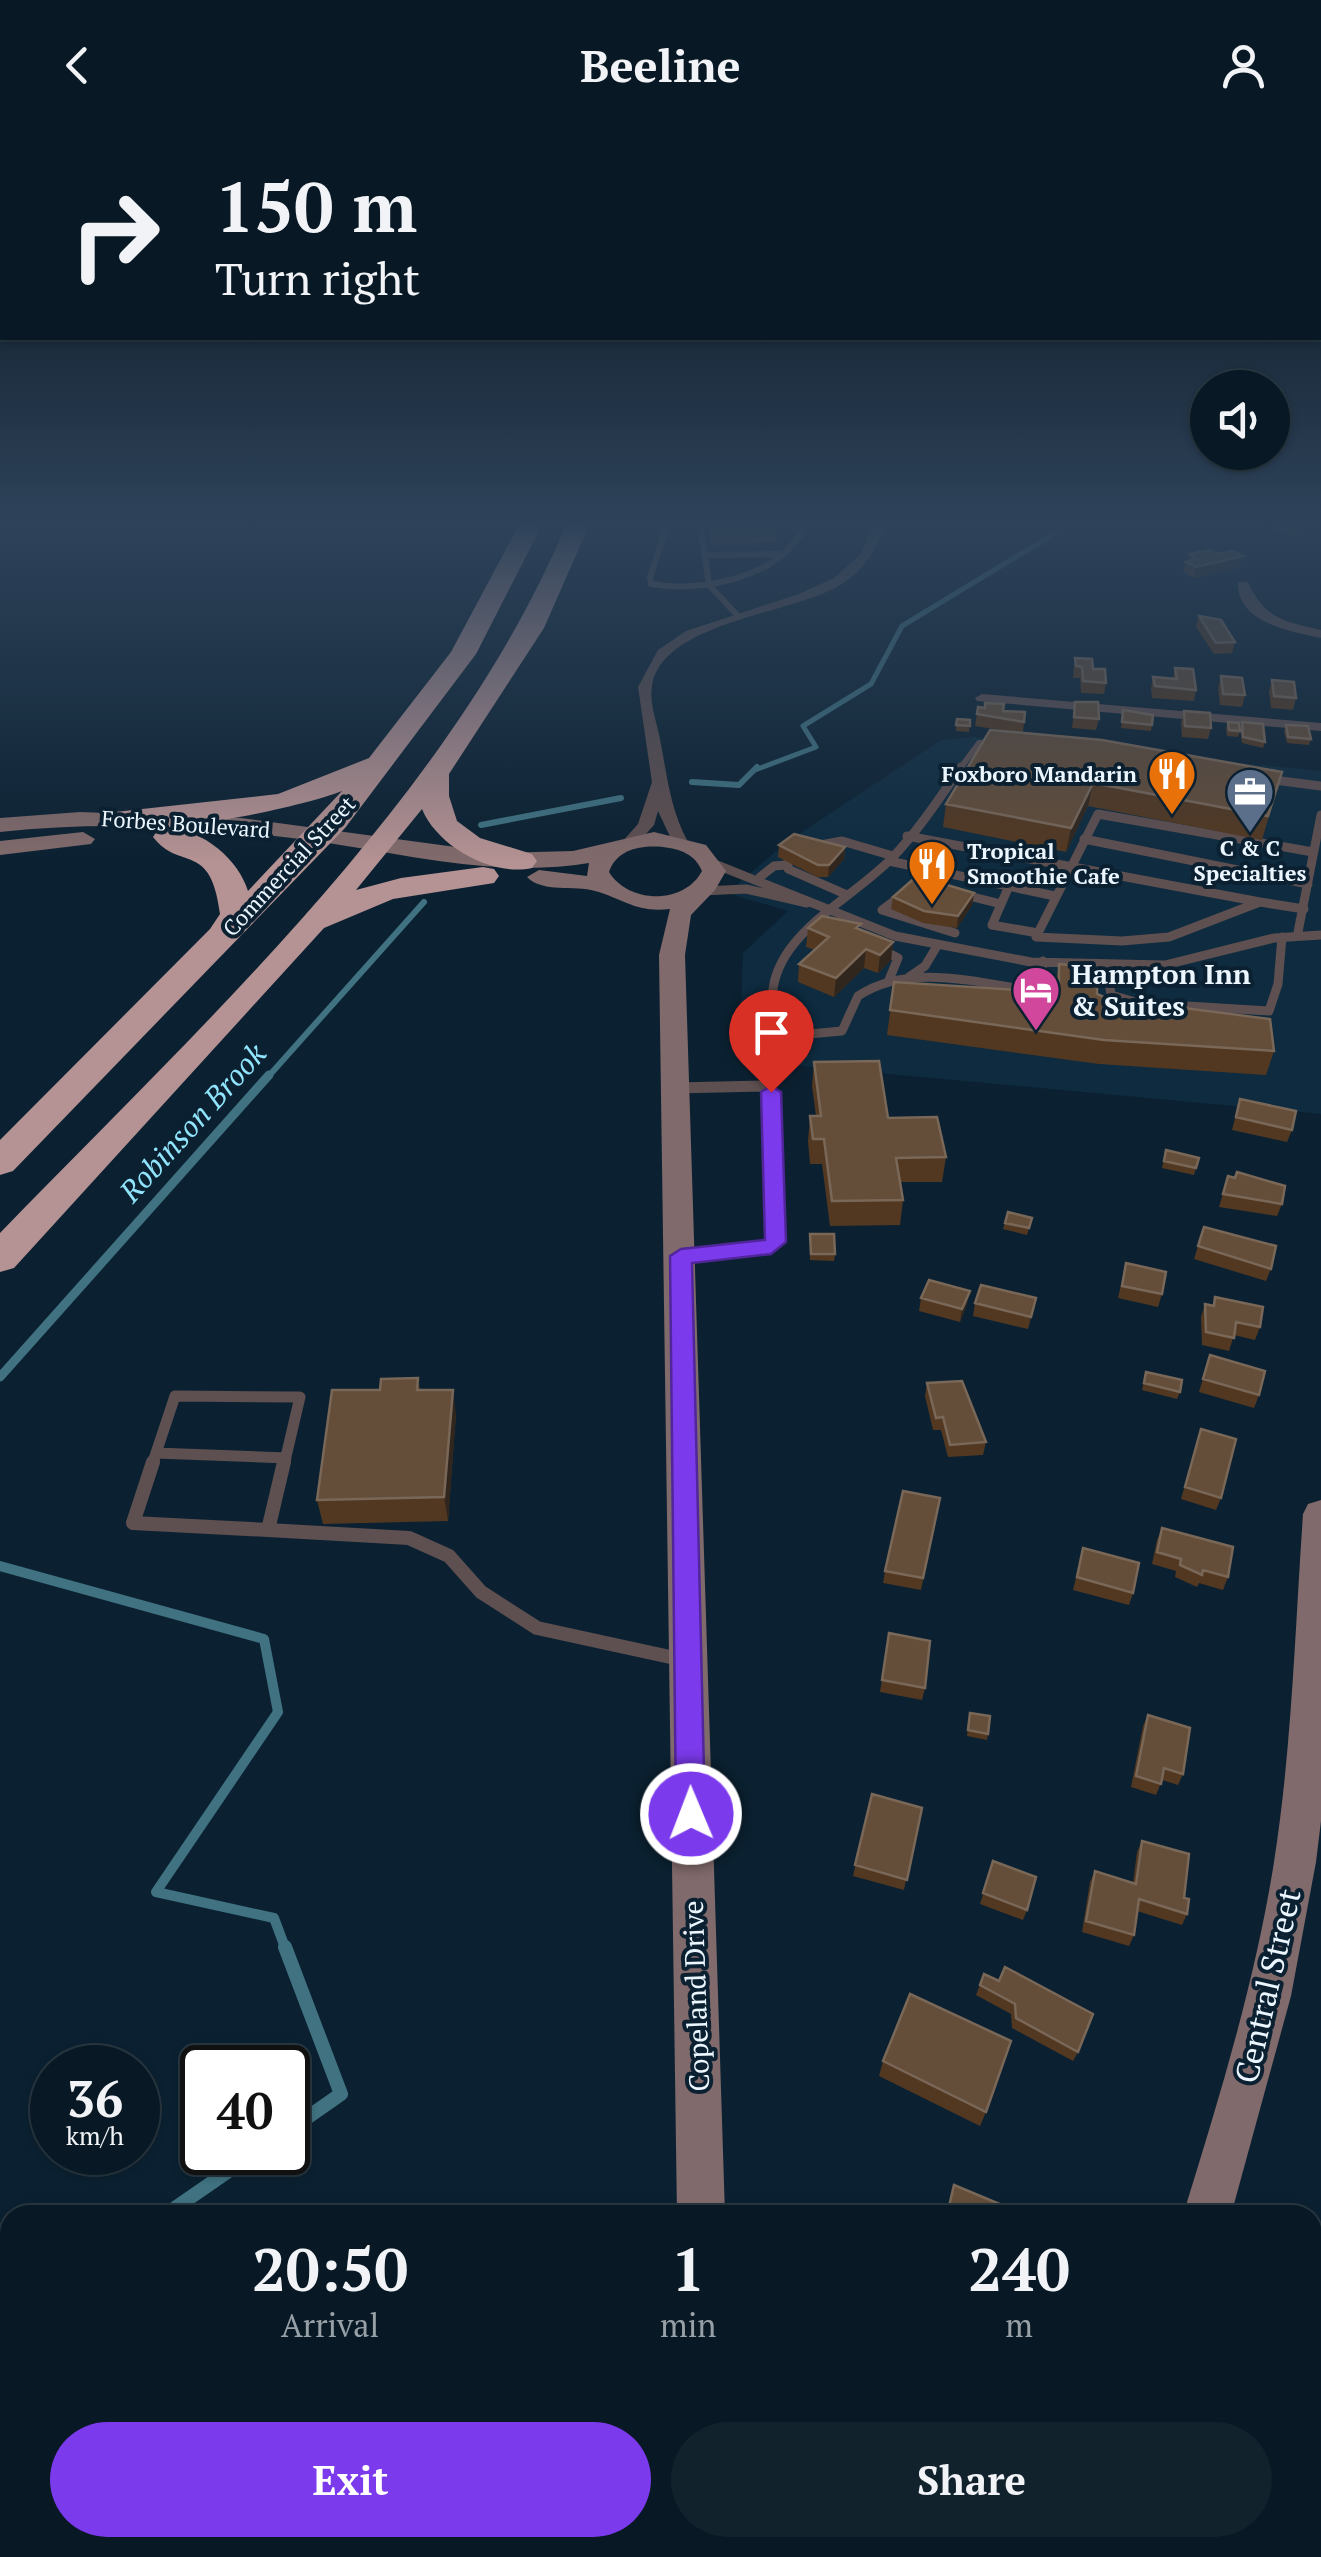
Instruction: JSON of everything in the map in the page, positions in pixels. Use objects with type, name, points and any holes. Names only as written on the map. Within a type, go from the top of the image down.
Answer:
[{"type":"highway","name":"Commercial Street","points":[[0,1162],[314,844],[462,654],[471,636]]},
{"type":"highway","name":"Commercial Street","points":[[0,1258],[237,1006],[372,852],[436,776],[526,636]]},
{"type":"highway","points":[[126,818],[253,809],[298,800],[383,758]]},
{"type":"highway","points":[[436,776],[431,801],[442,823],[467,843],[521,861]]},
{"type":"highway","points":[[168,838],[206,854],[228,875],[236,914],[218,942]]},
{"type":"highway","points":[[304,931],[372,893],[483,876]]},
{"type":"street","points":[[694,636],[678,643],[648,674],[644,685],[669,825],[680,842],[701,851],[712,864]]},
{"type":"street","points":[[982,698],[1321,727]]},
{"type":"street","points":[[604,886],[598,865],[646,825],[660,780]]},
{"type":"street","name":"Forbes Boulevard","points":[[0,825],[126,818],[372,852],[483,876],[558,877],[604,886],[631,899]]},
{"type":"street","name":"Forbes Boulevard","points":[[0,848],[95,838],[314,844]]},
{"type":"street","name":"Forbes Boulevard","points":[[372,852],[521,861],[680,842]]},
{"type":"street","name":"Copeland Drive","points":[[702,2205],[672,954],[678,915],[712,878],[712,864]]},
{"type":"street","points":[[631,899],[668,902],[696,893]]},
{"type":"street","points":[[631,899],[672,954]]},
{"type":"street","name":"Central Street","points":[[1211,2205],[1254,2061],[1295,1862],[1307,1757],[1321,1514]]},
{"type":"lane","points":[[1013,746],[979,743],[891,858],[845,894],[784,951],[774,980],[776,1025],[820,1035],[842,1031],[855,998],[889,980],[909,978],[1040,992],[1054,999]]},
{"type":"lane","points":[[1252,778],[1321,786]]},
{"type":"lane","points":[[1040,992],[1037,935],[1098,814],[1314,852]]},
{"type":"lane","points":[[1298,932],[1321,814]]},
{"type":"lane","points":[[907,836],[1304,909]]},
{"type":"lane","points":[[1084,839],[1308,884]]},
{"type":"lane","points":[[804,850],[842,841],[891,858],[1055,896]]},
{"type":"lane","points":[[760,877],[774,866],[787,863],[796,874],[845,894]]},
{"type":"lane","points":[[712,864],[760,877],[894,936],[1038,961],[1107,966],[1191,961],[1298,932],[1321,935]]},
{"type":"lane","points":[[917,883],[882,910],[955,933]]},
{"type":"lane","points":[[1009,886],[992,925],[1037,935],[1122,942],[1170,938],[1260,902]]},
{"type":"lane","points":[[696,893],[746,888],[830,909]]},
{"type":"lane","points":[[950,891],[1000,904]]},
{"type":"lane","points":[[814,924],[832,931]]},
{"type":"lane","points":[[1107,966],[1109,999],[1269,1011],[1278,984],[1282,936]]},
{"type":"lane","points":[[869,944],[898,958],[898,968],[889,980]]},
{"type":"lane","points":[[909,978],[925,966],[937,946]]},
{"type":"lane","points":[[676,1073],[763,1086],[771,1092],[776,1242],[771,1247],[681,1256]]},
{"type":"lane","points":[[268,1530],[300,1397],[175,1396],[133,1523],[409,1538],[449,1556],[482,1592],[537,1628],[689,1661]]},
{"type":"lane","points":[[156,1453],[286,1458]]},
{"type":"shaded area","points":[[973,737],[1321,771],[1321,1114],[739,1060],[743,953],[788,911],[727,893],[787,842],[941,740]]},
{"type":"building","points":[[1212,636],[1231,636],[1235,642],[1216,643]]},
{"type":"building","points":[[1075,658],[1092,659],[1093,669],[1105,669],[1106,683],[1083,681],[1082,667],[1076,666]]},
{"type":"building","points":[[1175,668],[1193,669],[1196,690],[1155,686],[1153,677],[1177,679]]},
{"type":"building","points":[[1221,676],[1242,678],[1245,695],[1223,694]]},
{"type":"building","points":[[1272,680],[1294,682],[1296,698],[1274,696]]},
{"type":"building","points":[[1075,702],[1098,702],[1099,719],[1074,717]]},
{"type":"building","points":[[985,703],[1004,704],[1003,711],[1025,712],[1024,722],[977,714],[978,707],[985,708]]},
{"type":"building","points":[[1123,710],[1153,715],[1152,725],[1122,722]]},
{"type":"building","points":[[1184,711],[1210,713],[1211,728],[1185,726]]},
{"type":"building","points":[[957,719],[970,720],[970,726],[956,725]]},
{"type":"building","points":[[1228,722],[1239,723],[1240,731],[1229,730]]},
{"type":"building","points":[[1242,722],[1263,724],[1265,742],[1243,737]]},
{"type":"building","points":[[1286,725],[1308,726],[1311,739],[1288,737]]},
{"type":"building","points":[[990,730],[1102,740],[1282,772],[1268,816],[1093,783],[1071,828],[946,804]]},
{"type":"building","points":[[794,834],[845,847],[829,865],[818,865],[779,845]]},
{"type":"building","points":[[917,876],[974,893],[958,916],[924,911],[893,897]]},
{"type":"building","points":[[822,916],[861,924],[856,928],[893,942],[880,955],[866,949],[836,978],[799,964],[829,937],[808,928]]},
{"type":"building","points":[[1059,964],[1097,968],[1097,994],[1106,998],[1270,1019],[1274,1051],[1104,1040],[890,1010],[894,982],[1048,992],[1059,990]]},
{"type":"building","points":[[879,1061],[888,1118],[937,1117],[946,1157],[896,1158],[903,1200],[832,1201],[824,1139],[813,1139],[810,1116],[821,1116],[814,1062]]},
{"type":"building","points":[[1240,1099],[1296,1111],[1292,1130],[1236,1117]]},
{"type":"building","points":[[1166,1150],[1199,1158],[1196,1168],[1164,1161]]},
{"type":"building","points":[[1237,1172],[1285,1186],[1282,1204],[1223,1194],[1228,1176],[1235,1178]]},
{"type":"building","points":[[1008,1212],[1032,1218],[1029,1228],[1005,1223]]},
{"type":"building","points":[[1204,1227],[1276,1246],[1271,1269],[1198,1246]]},
{"type":"building","points":[[810,1234],[834,1234],[835,1254],[811,1254]]},
{"type":"building","points":[[1126,1263],[1166,1272],[1162,1294],[1122,1286]]},
{"type":"building","points":[[929,1280],[970,1291],[962,1309],[921,1298]]},
{"type":"building","points":[[981,1285],[1036,1298],[1031,1317],[975,1303]]},
{"type":"building","points":[[1215,1297],[1263,1307],[1260,1327],[1236,1322],[1234,1338],[1206,1332],[1205,1304],[1214,1306]]},
{"type":"building","points":[[1210,1355],[1265,1371],[1259,1395],[1203,1379]]},
{"type":"building","points":[[1146,1372],[1182,1380],[1180,1392],[1144,1383]]},
{"type":"building","points":[[418,1378],[417,1390],[453,1390],[444,1497],[317,1500],[332,1390],[380,1390],[381,1379]]},
{"type":"building","points":[[962,1381],[986,1442],[950,1445],[943,1417],[936,1418],[927,1383]]},
{"type":"building","points":[[1201,1429],[1236,1439],[1221,1498],[1185,1487]]},
{"type":"building","points":[[903,1491],[940,1498],[923,1578],[885,1571]]},
{"type":"building","points":[[1162,1528],[1233,1547],[1228,1577],[1203,1570],[1202,1575],[1180,1565],[1181,1559],[1157,1552]]},
{"type":"building","points":[[1083,1548],[1139,1563],[1133,1593],[1077,1577]]},
{"type":"building","points":[[889,1633],[930,1641],[925,1688],[882,1680]]},
{"type":"building","points":[[970,1713],[990,1716],[988,1734],[968,1730]]},
{"type":"building","points":[[1148,1715],[1190,1728],[1183,1774],[1164,1768],[1161,1784],[1136,1776]]},
{"type":"building","points":[[872,1794],[922,1808],[907,1880],[855,1865]]},
{"type":"building","points":[[1142,1841],[1189,1854],[1184,1898],[1189,1899],[1187,1914],[1139,1899],[1134,1935],[1086,1921],[1095,1871],[1136,1884]]},
{"type":"building","points":[[993,1861],[1036,1877],[1027,1910],[983,1893]]},
{"type":"building","points":[[1005,1967],[1093,2014],[1078,2052],[1016,2018],[1015,2004],[980,1985],[984,1974],[999,1981]]},
{"type":"building","points":[[910,1994],[1011,2041],[986,2112],[883,2061]]},
{"type":"building","points":[[954,2185],[1002,2205],[949,2205]]},
{"type":"waterway","name":"Robinson Brook","points":[[755,770],[816,747],[803,726],[871,684],[897,636]]},
{"type":"waterway","name":"Robinson Brook","points":[[692,782],[739,785],[757,767]]},
{"type":"waterway","name":"Robinson Brook","points":[[481,825],[621,798]]},
{"type":"waterway","name":"Robinson Brook","points":[[267,1078],[424,902]]},
{"type":"waterway","name":"Robinson Brook","points":[[0,1377],[269,1075]]},
{"type":"waterway","name":"Robinson Brook","points":[[0,1566],[264,1639],[278,1712],[156,1892],[274,1918],[286,1950]]},
{"type":"waterway","name":"Robinson Brook","points":[[285,1947],[341,2094],[310,2116]]},
{"type":"waterway","name":"Robinson Brook","points":[[179,2205],[223,2175]]},
{"type":"place","name":"Foxboro Mandarin","points":[[1172,816]]},
{"type":"place","name":"C & C Specialties","points":[[1250,834]]},
{"type":"place","name":"Tropical Smoothie Cafe","points":[[932,906]]},
{"type":"place","name":"Hampton Inn & Suites","points":[[1036,1032]]},
{"type":"route","points":[[691,1814],[681,1256],[771,1247],[776,1242],[771,1092]]}]
